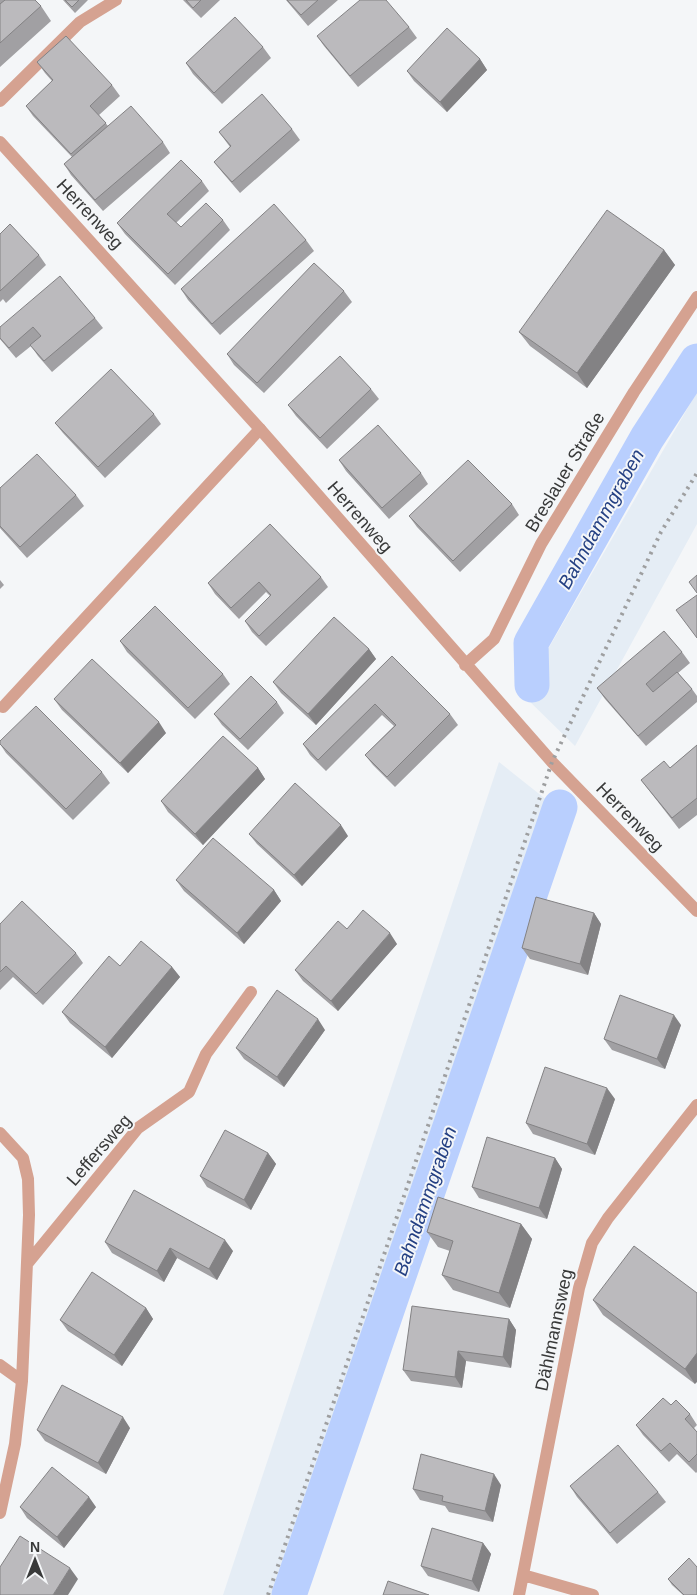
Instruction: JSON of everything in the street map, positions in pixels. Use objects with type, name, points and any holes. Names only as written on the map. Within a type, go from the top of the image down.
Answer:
[{"type":"street","points":[[0,101],[80,22],[116,0]]},
{"type":"street","name":"Herrenweg","points":[[2,149],[260,429],[552,762],[697,911]]},
{"type":"street","name":"Breslauer Straße","points":[[465,664],[494,639],[541,544],[634,392],[697,297]]},
{"type":"street","points":[[3,707],[260,429]]},
{"type":"street","name":"Leffersweg","points":[[27,1264],[138,1128],[189,1092],[206,1054],[252,992]]},
{"type":"street","name":"Dählmannsweg","points":[[519,1595],[579,1288],[592,1243],[608,1218],[697,1105]]},
{"type":"street","points":[[0,1513],[15,1444],[22,1381],[27,1264],[28,1179],[22,1158],[5,1138]]},
{"type":"street","points":[[0,1365],[22,1381]]},
{"type":"street","points":[[523,1575],[593,1595]]},
{"type":"shaded area","points":[[697,392],[697,524],[575,746],[522,694]]},
{"type":"shaded area","points":[[499,762],[567,816],[364,1407],[302,1595],[223,1595]]},
{"type":"building","points":[[5,0],[35,0],[41,6],[0,43],[0,4]]},
{"type":"building","points":[[65,0],[79,0],[72,7]]},
{"type":"building","points":[[186,0],[201,0],[193,8]]},
{"type":"building","points":[[287,0],[318,0],[301,15]]},
{"type":"building","points":[[360,0],[386,0],[409,27],[350,76],[317,36]]},
{"type":"building","points":[[235,17],[263,47],[214,93],[186,63]]},
{"type":"building","points":[[447,28],[480,59],[440,102],[407,71]]},
{"type":"building","points":[[66,36],[112,85],[90,106],[106,123],[71,154],[26,106],[53,80],[37,62]]},
{"type":"building","points":[[262,94],[292,129],[232,182],[214,162],[231,146],[219,132]]},
{"type":"building","points":[[131,106],[163,142],[95,200],[64,164]]},
{"type":"building","points":[[181,160],[202,181],[167,214],[181,227],[206,203],[223,220],[168,274],[117,223]]},
{"type":"building","points":[[274,204],[306,240],[212,324],[181,289]]},
{"type":"building","points":[[607,210],[664,250],[577,373],[519,332]]},
{"type":"building","points":[[10,224],[39,255],[0,291],[0,234]]},
{"type":"building","points":[[314,263],[344,291],[257,383],[227,354]]},
{"type":"building","points":[[60,276],[95,318],[44,361],[30,345],[41,336],[33,327],[9,348],[0,338],[0,327]]},
{"type":"building","points":[[340,356],[371,389],[320,438],[288,405]]},
{"type":"building","points":[[111,369],[154,414],[98,467],[55,423]]},
{"type":"building","points":[[378,425],[421,473],[382,508],[339,460]]},
{"type":"building","points":[[37,454],[76,495],[20,547],[0,526],[0,488]]},
{"type":"building","points":[[468,460],[512,504],[453,561],[409,516]]},
{"type":"building","points":[[270,524],[321,577],[259,636],[245,621],[271,595],[259,582],[231,608],[208,583]]},
{"type":"building","points":[[697,575],[697,593],[689,582]]},
{"type":"building","points":[[697,595],[697,638],[676,610]]},
{"type":"building","points":[[155,606],[223,674],[188,708],[120,641]]},
{"type":"building","points":[[334,617],[369,649],[308,714],[273,682]]},
{"type":"building","points":[[664,631],[682,652],[646,684],[653,692],[677,672],[692,689],[638,736],[597,688]]},
{"type":"building","points":[[392,656],[450,714],[387,777],[365,755],[396,725],[375,704],[318,760],[303,744]]},
{"type":"building","points":[[92,659],[159,722],[120,763],[54,699]]},
{"type":"building","points":[[251,676],[277,702],[240,739],[214,714]]},
{"type":"building","points":[[36,706],[102,772],[66,809],[0,744],[0,741]]},
{"type":"building","points":[[223,736],[258,768],[195,834],[161,801]]},
{"type":"building","points":[[697,745],[697,798],[672,818],[641,780],[664,761],[670,768]]},
{"type":"building","points":[[295,783],[341,825],[294,875],[249,834]]},
{"type":"building","points":[[213,838],[274,890],[237,933],[176,880]]},
{"type":"building","points":[[536,897],[594,913],[580,964],[522,948]]},
{"type":"building","points":[[22,901],[76,953],[36,994],[6,966],[0,972],[0,924]]},
{"type":"building","points":[[363,910],[390,933],[331,1001],[295,970],[338,921],[347,929]]},
{"type":"building","points":[[141,941],[172,967],[105,1047],[62,1012],[109,956],[120,966]]},
{"type":"building","points":[[277,990],[318,1019],[277,1077],[236,1048]]},
{"type":"building","points":[[620,995],[674,1015],[657,1059],[604,1039]]},
{"type":"building","points":[[545,1067],[607,1088],[587,1144],[526,1123]]},
{"type":"building","points":[[225,1130],[268,1153],[244,1200],[200,1176]]},
{"type":"building","points":[[487,1137],[555,1158],[539,1208],[472,1187]]},
{"type":"building","points":[[134,1190],[225,1240],[209,1269],[170,1248],[157,1271],[105,1242]]},
{"type":"building","points":[[438,1197],[521,1224],[499,1293],[442,1275],[453,1241],[427,1232]]},
{"type":"building","points":[[634,1246],[697,1293],[697,1353],[685,1369],[593,1300]]},
{"type":"building","points":[[92,1272],[146,1308],[114,1355],[60,1320]]},
{"type":"building","points":[[412,1306],[509,1319],[503,1357],[458,1351],[455,1377],[403,1370]]},
{"type":"building","points":[[62,1385],[123,1417],[98,1463],[37,1430]]},
{"type":"building","points":[[663,1398],[671,1405],[676,1400],[690,1414],[685,1419],[697,1432],[697,1454],[689,1462],[670,1443],[661,1451],[636,1425]]},
{"type":"building","points":[[618,1445],[658,1492],[610,1533],[570,1486]]},
{"type":"building","points":[[421,1454],[494,1474],[485,1511],[442,1501],[443,1496],[413,1489]]},
{"type":"building","points":[[52,1467],[89,1497],[57,1537],[20,1507]]},
{"type":"building","points":[[432,1528],[483,1543],[472,1581],[421,1566]]},
{"type":"building","points":[[20,1536],[70,1568],[53,1595],[0,1595],[0,1567]]},
{"type":"building","points":[[689,1558],[697,1567],[697,1595],[684,1595],[668,1579]]},
{"type":"building","points":[[388,1581],[429,1595],[383,1595]]},
{"type":"waterway","name":"Bahndammgraben","points":[[532,685],[531,643],[647,438],[697,361]]},
{"type":"waterway","name":"Bahndammgraben","points":[[289,1595],[560,807]]},
{"type":"railway","points":[[268,1595],[552,762],[661,532],[697,473]]}]
